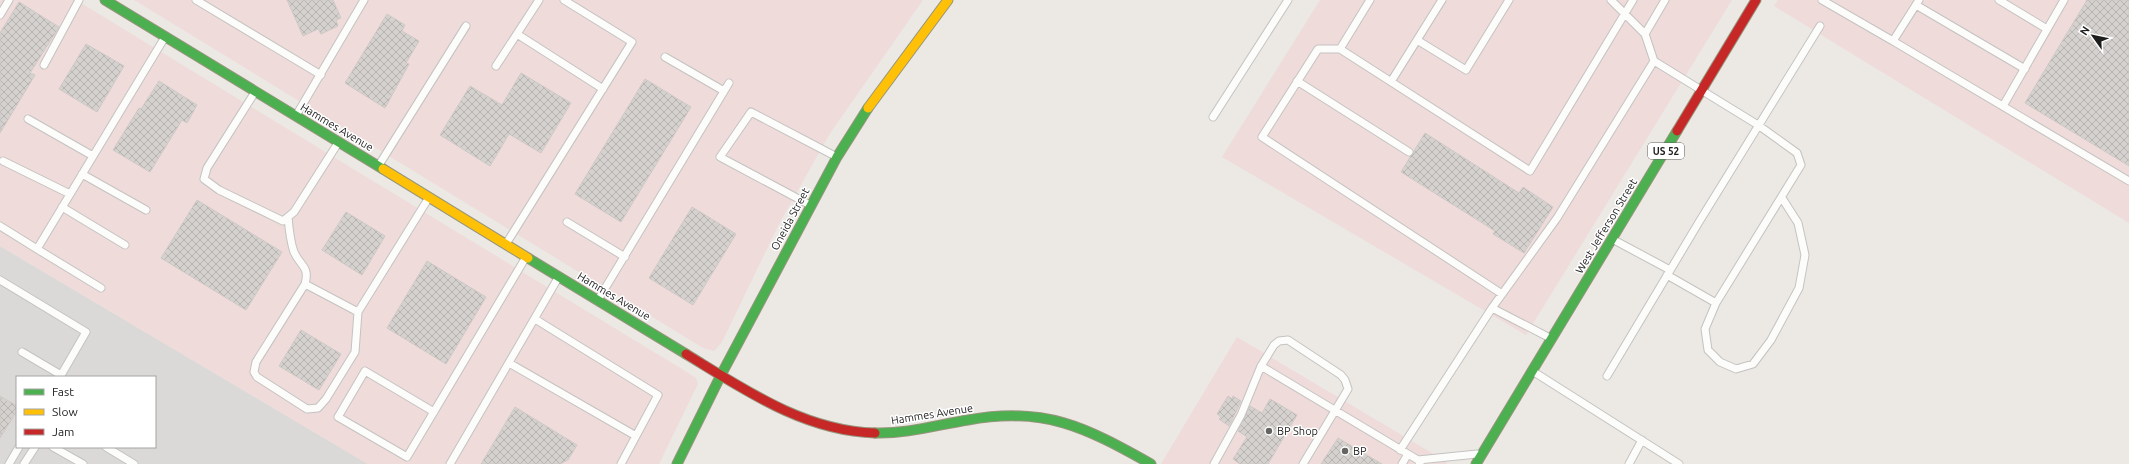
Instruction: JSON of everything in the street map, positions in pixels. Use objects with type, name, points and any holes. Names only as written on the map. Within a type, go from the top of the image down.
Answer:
[{"type":"street","name":"Oneida Street","points":[[677,464],[721,375],[837,157],[872,103],[948,0]]},
{"type":"street","name":"West Jefferson Street","points":[[1476,464],[1756,0]]},
{"type":"street","name":"Hammes Avenue","points":[[107,1],[760,399],[798,418],[839,430],[856,433],[902,432],[966,420],[1005,416],[1033,416],[1055,419],[1092,431],[1151,464]]},
{"type":"lane","points":[[0,15],[9,0]]},
{"type":"lane","points":[[44,65],[79,0]]},
{"type":"lane","points":[[196,0],[321,75]]},
{"type":"lane","points":[[296,116],[364,0]]},
{"type":"lane","points":[[496,66],[539,0]]},
{"type":"lane","points":[[506,244],[632,42],[564,0]]},
{"type":"lane","points":[[1213,117],[1288,0]]},
{"type":"lane","points":[[1340,49],[1370,0]]},
{"type":"lane","points":[[1392,80],[1442,0]]},
{"type":"lane","points":[[1417,40],[1466,70],[1509,0]]},
{"type":"lane","points":[[1611,0],[1645,34],[1654,61],[1758,125],[1797,153],[1801,165],[1716,303],[1705,329],[1708,350],[1720,362],[1736,369],[1753,364],[1771,340],[1799,288],[1805,256],[1798,223],[1782,198]]},
{"type":"lane","points":[[1502,294],[1262,137],[1318,49],[1340,49],[1392,80],[1530,171],[1632,0]]},
{"type":"lane","points":[[1645,34],[1665,0]]},
{"type":"lane","points":[[1821,0],[2129,181]]},
{"type":"lane","points":[[1999,0],[2048,29]]},
{"type":"lane","points":[[2003,106],[2064,0]]},
{"type":"lane","points":[[1893,41],[1918,2],[2025,69]]},
{"type":"lane","points":[[378,166],[466,26]]},
{"type":"lane","points":[[1607,376],[1668,272],[1820,26]]},
{"type":"lane","points":[[517,34],[603,89]]},
{"type":"lane","points":[[37,249],[165,37]]},
{"type":"lane","points":[[666,57],[724,91]]},
{"type":"lane","points":[[1400,450],[1492,308],[1558,218],[1654,61]]},
{"type":"lane","points":[[1297,81],[1409,152]]},
{"type":"lane","points":[[598,300],[729,83]]},
{"type":"lane","points":[[255,92],[207,168],[204,179],[219,190],[283,221],[294,212],[338,142]]},
{"type":"lane","points":[[811,205],[720,157],[751,112],[837,157]]},
{"type":"lane","points":[[28,119],[93,156]]},
{"type":"lane","points":[[3,161],[70,194]]},
{"type":"lane","points":[[82,174],[146,210]]},
{"type":"lane","points":[[288,217],[294,253],[307,272],[305,284],[260,354],[256,362],[254,372],[263,382],[307,409],[312,410],[322,405],[350,361],[357,344],[358,312],[429,197]]},
{"type":"lane","points":[[62,208],[125,245]]},
{"type":"lane","points":[[567,222],[625,257]]},
{"type":"lane","points":[[0,226],[100,288]]},
{"type":"lane","points":[[1612,239],[1668,272],[1716,303]]},
{"type":"lane","points":[[434,412],[365,371],[338,417],[407,457],[434,412],[527,257]]},
{"type":"lane","points":[[450,464],[559,276]]},
{"type":"lane","points":[[0,280],[86,332],[60,376],[22,352]]},
{"type":"lane","points":[[305,284],[358,312]]},
{"type":"lane","points":[[1492,308],[1552,339]]},
{"type":"lane","points":[[535,319],[658,395],[621,464]]},
{"type":"lane","points":[[1214,464],[1241,415],[1261,366],[1274,345],[1279,341],[1288,340],[1341,375],[1345,380],[1348,389],[1303,464]]},
{"type":"lane","points":[[509,363],[636,436]]},
{"type":"lane","points":[[1261,366],[1419,462],[1482,454]]},
{"type":"lane","points":[[1532,371],[1679,464]]},
{"type":"lane","points":[[1629,464],[1642,440]]},
{"type":"lane","points":[[9,464],[18,448]]},
{"type":"lane","points":[[24,464],[34,448]]},
{"type":"lane","points":[[55,448],[84,464]]},
{"type":"lane","points":[[108,448],[134,464]]},
{"type":"lane","points":[[1402,464],[1408,454]]},
{"type":"shaded area","points":[[0,0],[76,0],[696,378],[698,384],[659,464],[368,464],[0,246]]},
{"type":"shaded area","points":[[134,0],[923,0],[829,135],[779,224],[722,342],[714,351],[703,348]]},
{"type":"shaded area","points":[[1320,0],[1732,0],[1526,335],[1222,157]]},
{"type":"shaded area","points":[[1778,0],[2129,0],[2129,223],[1774,6]]},
{"type":"shaded area","points":[[0,246],[368,464],[0,464]]},
{"type":"shaded area","points":[[1237,337],[1447,462],[1446,464],[1161,464]]},
{"type":"building","points":[[287,0],[333,0],[341,18],[336,20],[338,26],[321,34],[318,29],[303,36]]},
{"type":"building","points":[[2087,0],[2129,0],[2129,166],[2025,103]]},
{"type":"building","points":[[19,2],[59,27],[30,73],[35,75],[0,133],[0,33]]},
{"type":"building","points":[[387,14],[405,25],[402,31],[419,41],[406,63],[409,64],[385,108],[345,83]]},
{"type":"building","points":[[86,44],[124,66],[97,112],[59,89]]},
{"type":"building","points":[[521,73],[571,103],[541,153],[509,134],[490,166],[440,135],[470,86],[502,105]]},
{"type":"building","points":[[645,79],[691,107],[621,222],[575,194]]},
{"type":"building","points":[[159,81],[197,105],[187,123],[182,120],[150,172],[113,150],[139,108],[141,109]]},
{"type":"building","points":[[1425,133],[1519,193],[1523,187],[1553,207],[1524,253],[1493,234],[1495,231],[1401,172]]},
{"type":"building","points":[[197,200],[282,252],[246,310],[161,258]]},
{"type":"building","points":[[692,207],[736,234],[693,305],[649,278]]},
{"type":"building","points":[[346,212],[385,236],[362,275],[322,250]]},
{"type":"building","points":[[427,261],[486,297],[446,364],[387,328]]},
{"type":"building","points":[[301,330],[341,354],[319,390],[279,366]]},
{"type":"building","points":[[0,396],[16,405],[16,413],[0,438]]},
{"type":"building","points":[[1228,396],[1232,399],[1233,396],[1241,401],[1229,426],[1219,419],[1221,417],[1217,414]]},
{"type":"building","name":"BP Shop","points":[[1270,399],[1297,415],[1268,464],[1240,464],[1233,459],[1247,437],[1238,431],[1250,406],[1262,413]]},
{"type":"building","points":[[515,407],[577,445],[568,460],[560,464],[481,464]]},
{"type":"building","name":"BP","points":[[1338,438],[1382,464],[1321,464]]},
{"type":"traffic: fast","points":[[105,0],[383,169]]},
{"type":"traffic: fast","points":[[677,464],[721,375],[837,157],[868,108]]},
{"type":"traffic: fast","points":[[1476,464],[1677,131]]},
{"type":"traffic: fast","points":[[528,258],[686,354]]},
{"type":"traffic: fast","points":[[875,433],[910,431],[995,416],[1042,418],[1064,423],[1084,430],[1151,464]]},
{"type":"traffic: slow","points":[[868,108],[948,0]]},
{"type":"traffic: slow","points":[[383,169],[528,258]]},
{"type":"traffic: jam","points":[[1677,131],[1756,0]]},
{"type":"traffic: jam","points":[[686,354],[753,394],[800,417],[849,431],[875,433]]},
{"type":"place","name":"BP Shop","points":[[1269,431]]},
{"type":"place","name":"BP","points":[[1345,451]]}]
